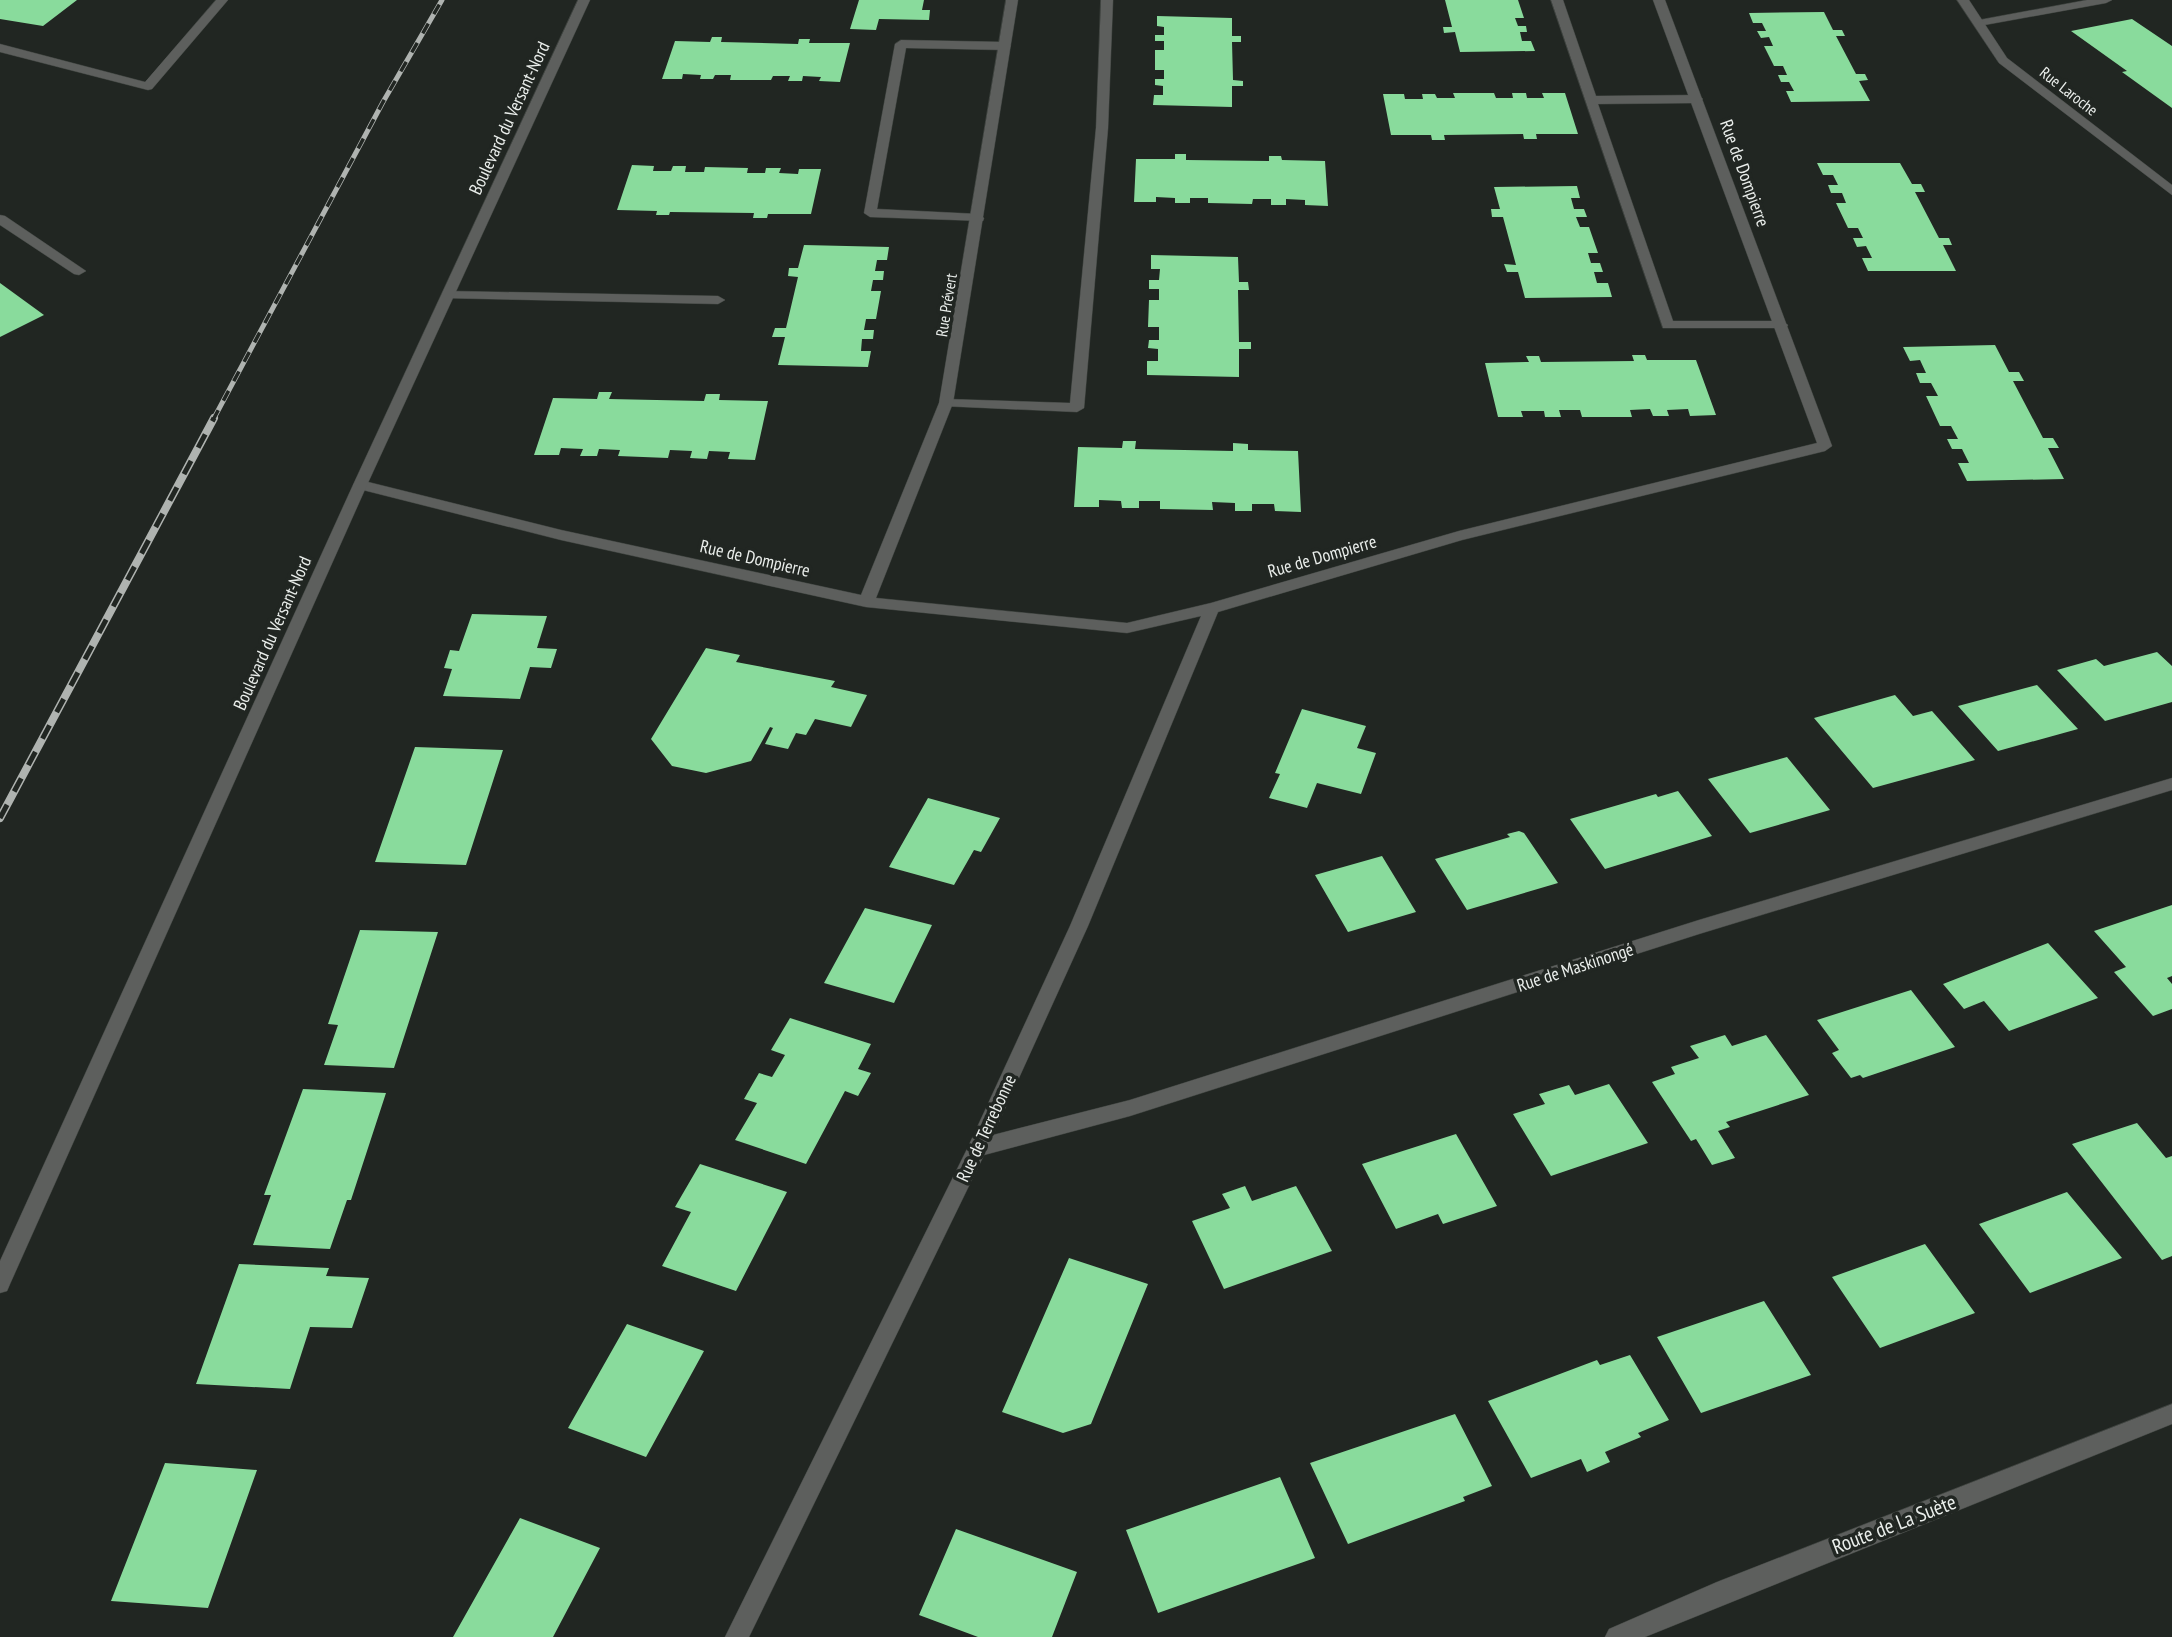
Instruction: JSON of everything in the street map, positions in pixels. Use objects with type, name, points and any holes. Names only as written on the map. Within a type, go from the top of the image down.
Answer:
[{"type":"street","points":[[0,48],[148,86],[222,0]]},
{"type":"street","name":"Boulevard du Versant-Nord","points":[[0,1284],[360,485],[584,0]]},
{"type":"street","name":"Rue Prévert","points":[[866,603],[946,403],[1012,0]]},
{"type":"street","points":[[946,403],[1077,408],[1102,128],[1107,0]]},
{"type":"street","points":[[1557,0],[1668,325],[1781,325]]},
{"type":"street","name":"Rue de Dompierre","points":[[360,485],[561,535],[866,603],[1128,628],[1212,608],[1459,536],[1825,446],[1659,0]]},
{"type":"street","name":"Rue Laroche","points":[[1963,0],[2003,60],[2172,191]]},
{"type":"street","points":[[1979,23],[2106,0]]},
{"type":"street","points":[[978,218],[870,214],[901,44],[1004,46]]},
{"type":"street","points":[[1591,100],[1698,99]]},
{"type":"street","points":[[0,219],[79,271]]},
{"type":"street","points":[[448,295],[718,300]]},
{"type":"street","name":"Rue de Terrebonne","points":[[737,1637],[977,1148],[1079,926],[1212,608]]},
{"type":"street","name":"Rue de Maskinongé","points":[[977,1148],[1143,1104],[1699,927],[2172,784]]},
{"type":"street","name":"Route de La Suète","points":[[1617,1637],[1717,1594],[2172,1414]]},
{"type":"building","points":[[0,0],[77,0],[43,26],[0,19]]},
{"type":"building","points":[[859,0],[924,0],[922,10],[930,10],[929,20],[879,19],[876,30],[850,29]]},
{"type":"building","points":[[1445,0],[1518,0],[1524,18],[1515,18],[1518,26],[1526,26],[1527,32],[1520,32],[1522,41],[1531,41],[1535,51],[1460,52],[1455,32],[1444,33],[1443,27],[1452,27]]},
{"type":"building","points":[[1824,12],[1833,30],[1842,30],[1845,36],[1836,36],[1856,74],[1865,74],[1868,80],[1859,81],[1870,101],[1791,102],[1786,91],[1794,91],[1789,82],[1781,82],[1778,75],[1787,75],[1783,66],[1774,66],[1764,46],[1773,46],[1769,37],[1761,38],[1757,31],[1766,31],[1762,23],[1753,23],[1749,13]]},
{"type":"building","points":[[1157,16],[1232,18],[1232,36],[1241,36],[1241,42],[1232,42],[1233,80],[1243,81],[1243,86],[1232,86],[1232,107],[1153,105],[1154,95],[1163,95],[1163,86],[1155,85],[1155,79],[1164,79],[1164,70],[1155,70],[1155,50],[1164,50],[1164,41],[1155,41],[1155,35],[1164,35],[1164,27],[1157,26]]},
{"type":"building","points":[[2132,19],[2172,46],[2172,108],[2122,72],[2127,71],[2071,31]]},
{"type":"building","points":[[712,37],[722,37],[721,42],[798,44],[799,39],[810,39],[809,43],[850,43],[840,82],[819,81],[821,77],[803,76],[802,81],[788,81],[790,76],[773,76],[771,80],[730,80],[731,75],[700,79],[701,75],[683,74],[682,79],[662,79],[675,41],[710,42]]},
{"type":"building","points":[[1453,93],[1494,93],[1496,98],[1513,98],[1512,93],[1526,93],[1527,98],[1544,98],[1542,93],[1565,93],[1578,134],[1536,134],[1537,139],[1524,139],[1523,134],[1444,135],[1445,140],[1432,140],[1431,135],[1391,135],[1383,94],[1404,94],[1405,99],[1423,99],[1422,94],[1435,94],[1437,98],[1455,98]]},
{"type":"building","points":[[1175,154],[1186,154],[1186,160],[1269,161],[1269,156],[1281,156],[1282,160],[1325,161],[1328,206],[1305,205],[1305,200],[1286,199],[1286,205],[1271,205],[1271,199],[1253,199],[1252,204],[1208,203],[1208,198],[1190,198],[1190,203],[1175,203],[1175,198],[1156,197],[1156,202],[1134,202],[1136,159],[1175,159]]},
{"type":"building","points":[[1817,163],[1900,163],[1912,184],[1921,184],[1925,192],[1915,192],[1939,238],[1949,238],[1952,245],[1943,245],[1956,271],[1868,271],[1862,258],[1872,258],[1866,246],[1857,247],[1853,238],[1863,238],[1858,228],[1848,228],[1836,203],[1846,203],[1842,193],[1831,193],[1828,185],[1838,185],[1833,175],[1823,175]]},
{"type":"building","points":[[632,165],[654,166],[653,171],[671,171],[673,166],[686,166],[685,172],[704,172],[705,167],[748,168],[747,173],[765,173],[766,168],[781,168],[779,173],[798,174],[799,169],[821,169],[811,214],[768,214],[767,218],[753,218],[754,213],[670,212],[669,215],[656,215],[657,211],[617,210]]},
{"type":"building","points":[[1577,186],[1580,198],[1571,198],[1574,209],[1584,209],[1587,217],[1576,217],[1580,227],[1589,227],[1598,253],[1588,253],[1591,263],[1600,263],[1603,272],[1594,272],[1597,283],[1608,283],[1612,297],[1525,298],[1518,272],[1507,272],[1504,264],[1516,265],[1503,217],[1492,217],[1491,209],[1500,209],[1494,187]]},
{"type":"building","points":[[804,245],[889,247],[887,260],[877,260],[875,271],[884,271],[883,280],[873,280],[871,291],[881,291],[876,319],[866,319],[864,330],[874,330],[873,339],[862,339],[861,351],[871,351],[868,367],[778,365],[785,337],[772,337],[775,328],[786,328],[798,277],[788,276],[789,268],[798,268]]},
{"type":"building","points":[[1151,255],[1238,257],[1239,282],[1248,282],[1249,290],[1238,290],[1239,342],[1251,342],[1251,349],[1239,349],[1239,377],[1147,375],[1147,361],[1158,361],[1158,349],[1148,348],[1149,340],[1159,340],[1159,327],[1148,327],[1149,300],[1159,300],[1159,289],[1149,289],[1149,280],[1159,280],[1160,269],[1151,269]]},
{"type":"building","points":[[0,283],[44,315],[0,337]]},
{"type":"building","points":[[1995,345],[2009,372],[2019,372],[2024,381],[2013,381],[2043,438],[2053,438],[2059,448],[2048,448],[2064,479],[1967,481],[1958,463],[1969,463],[1962,449],[1952,449],[1947,439],[1958,439],[1951,426],[1940,426],[1926,396],[1938,396],[1931,383],[1920,383],[1916,373],[1926,373],[1920,360],[1910,361],[1903,347]]},
{"type":"building","points":[[1632,355],[1645,355],[1647,360],[1696,360],[1716,415],[1690,416],[1688,409],[1667,410],[1669,416],[1653,416],[1650,409],[1630,410],[1632,417],[1582,417],[1580,410],[1559,410],[1561,417],[1545,417],[1544,411],[1521,411],[1523,417],[1498,417],[1485,363],[1529,362],[1526,356],[1539,356],[1541,362],[1634,361]]},
{"type":"building","points":[[599,392],[612,392],[609,399],[704,401],[706,394],[720,394],[719,400],[768,401],[755,460],[728,459],[730,452],[709,451],[707,459],[690,458],[692,451],[670,450],[668,458],[618,456],[620,450],[599,449],[597,456],[580,456],[583,449],[561,448],[559,455],[534,455],[553,398],[597,399]]},
{"type":"building","points":[[1123,441],[1136,441],[1135,449],[1233,451],[1233,443],[1248,444],[1248,450],[1298,451],[1301,512],[1275,511],[1274,504],[1252,504],[1252,511],[1235,511],[1235,503],[1212,502],[1213,510],[1160,509],[1160,501],[1139,501],[1139,508],[1122,508],[1121,501],[1099,500],[1099,507],[1074,507],[1078,447],[1122,448]]},
{"type":"building","points":[[472,614],[547,616],[537,648],[557,649],[551,668],[530,667],[520,699],[443,696],[452,669],[444,668],[450,650],[459,651]]},
{"type":"building","points":[[706,648],[740,655],[736,662],[835,681],[831,687],[867,695],[851,727],[815,719],[806,735],[796,733],[788,749],[765,744],[773,728],[770,727],[751,761],[706,773],[672,766],[651,739]]},
{"type":"building","points":[[2157,652],[2172,666],[2172,702],[2105,721],[2057,670],[2096,659],[2104,666]]},
{"type":"building","points":[[2037,685],[2078,729],[1998,751],[1958,706]]},
{"type":"building","points":[[1895,695],[1913,716],[1932,711],[1975,760],[1873,788],[1814,718]]},
{"type":"building","points":[[1302,709],[1366,726],[1357,748],[1376,753],[1361,794],[1317,783],[1307,808],[1269,798],[1280,774],[1275,773]]},
{"type":"building","points":[[415,747],[503,750],[466,865],[375,862]]},
{"type":"building","points":[[1787,757],[1830,810],[1750,833],[1708,779]]},
{"type":"building","points":[[1678,791],[1712,836],[1605,869],[1570,819],[1656,794],[1658,797]]},
{"type":"building","points":[[928,798],[1000,818],[981,852],[974,850],[954,885],[889,867]]},
{"type":"building","points":[[1519,831],[1524,833],[1558,883],[1467,910],[1435,859],[1510,837],[1507,834]]},
{"type":"building","points":[[1382,856],[1416,912],[1348,932],[1315,875]]},
{"type":"building","points":[[2172,905],[2172,976],[2167,978],[2172,984],[2172,1009],[2153,1016],[2114,972],[2126,967],[2094,931]]},
{"type":"building","points":[[865,908],[932,925],[894,1003],[824,983]]},
{"type":"building","points":[[360,930],[438,932],[394,1068],[324,1065],[338,1025],[328,1024]]},
{"type":"building","points":[[2048,943],[2098,998],[2009,1031],[1984,1001],[1964,1009],[1943,984]]},
{"type":"building","points":[[1911,990],[1955,1047],[1863,1078],[1860,1075],[1851,1078],[1832,1053],[1839,1050],[1817,1020]]},
{"type":"building","points":[[790,1018],[871,1044],[858,1069],[871,1073],[858,1096],[845,1091],[806,1164],[735,1140],[757,1103],[744,1099],[759,1073],[772,1077],[785,1055],[771,1050]]},
{"type":"building","points":[[1725,1035],[1732,1046],[1766,1035],[1809,1095],[1726,1122],[1730,1127],[1718,1131],[1735,1158],[1712,1165],[1696,1139],[1691,1141],[1652,1082],[1675,1074],[1671,1067],[1699,1058],[1690,1046]]},
{"type":"building","points":[[1609,1084],[1648,1143],[1551,1176],[1513,1114],[1545,1104],[1539,1094],[1569,1085],[1575,1095]]},
{"type":"building","points":[[303,1089],[386,1093],[351,1200],[347,1200],[330,1249],[253,1245],[271,1195],[264,1195]]},
{"type":"building","points":[[2137,1123],[2166,1158],[2172,1156],[2172,1256],[2162,1260],[2072,1144]]},
{"type":"building","points":[[1456,1134],[1497,1206],[1443,1224],[1438,1214],[1396,1229],[1362,1164]]},
{"type":"building","points":[[700,1164],[787,1192],[736,1291],[662,1266],[691,1212],[675,1207]]},
{"type":"building","points":[[1245,1186],[1252,1201],[1296,1186],[1332,1251],[1224,1289],[1192,1221],[1230,1208],[1222,1194]]},
{"type":"building","points":[[2067,1192],[2122,1258],[2030,1293],[1979,1224]]},
{"type":"building","points":[[1925,1244],[1975,1313],[1880,1348],[1832,1277]]},
{"type":"building","points":[[1069,1258],[1148,1284],[1091,1424],[1063,1433],[1002,1412]]},
{"type":"building","points":[[239,1264],[329,1268],[326,1276],[369,1278],[352,1328],[310,1327],[290,1389],[196,1384]]},
{"type":"building","points":[[1764,1301],[1811,1375],[1701,1413],[1657,1337]]},
{"type":"building","points":[[627,1324],[704,1351],[646,1457],[568,1428]]},
{"type":"building","points":[[1630,1355],[1669,1420],[1638,1433],[1641,1437],[1605,1452],[1610,1462],[1587,1472],[1581,1459],[1531,1478],[1488,1401],[1597,1360],[1600,1365]]},
{"type":"building","points":[[1455,1414],[1492,1486],[1463,1497],[1465,1501],[1348,1544],[1310,1463]]},
{"type":"building","points":[[165,1463],[257,1470],[208,1608],[111,1601]]},
{"type":"building","points":[[1280,1477],[1315,1558],[1158,1613],[1126,1530]]},
{"type":"building","points":[[520,1518],[600,1548],[553,1637],[453,1637]]},
{"type":"building","points":[[956,1529],[1077,1572],[1052,1637],[978,1637],[919,1615]]},
{"type":"railway","points":[[213,420],[383,102],[442,0]]},
{"type":"railway","points":[[0,818],[214,418]]}]
